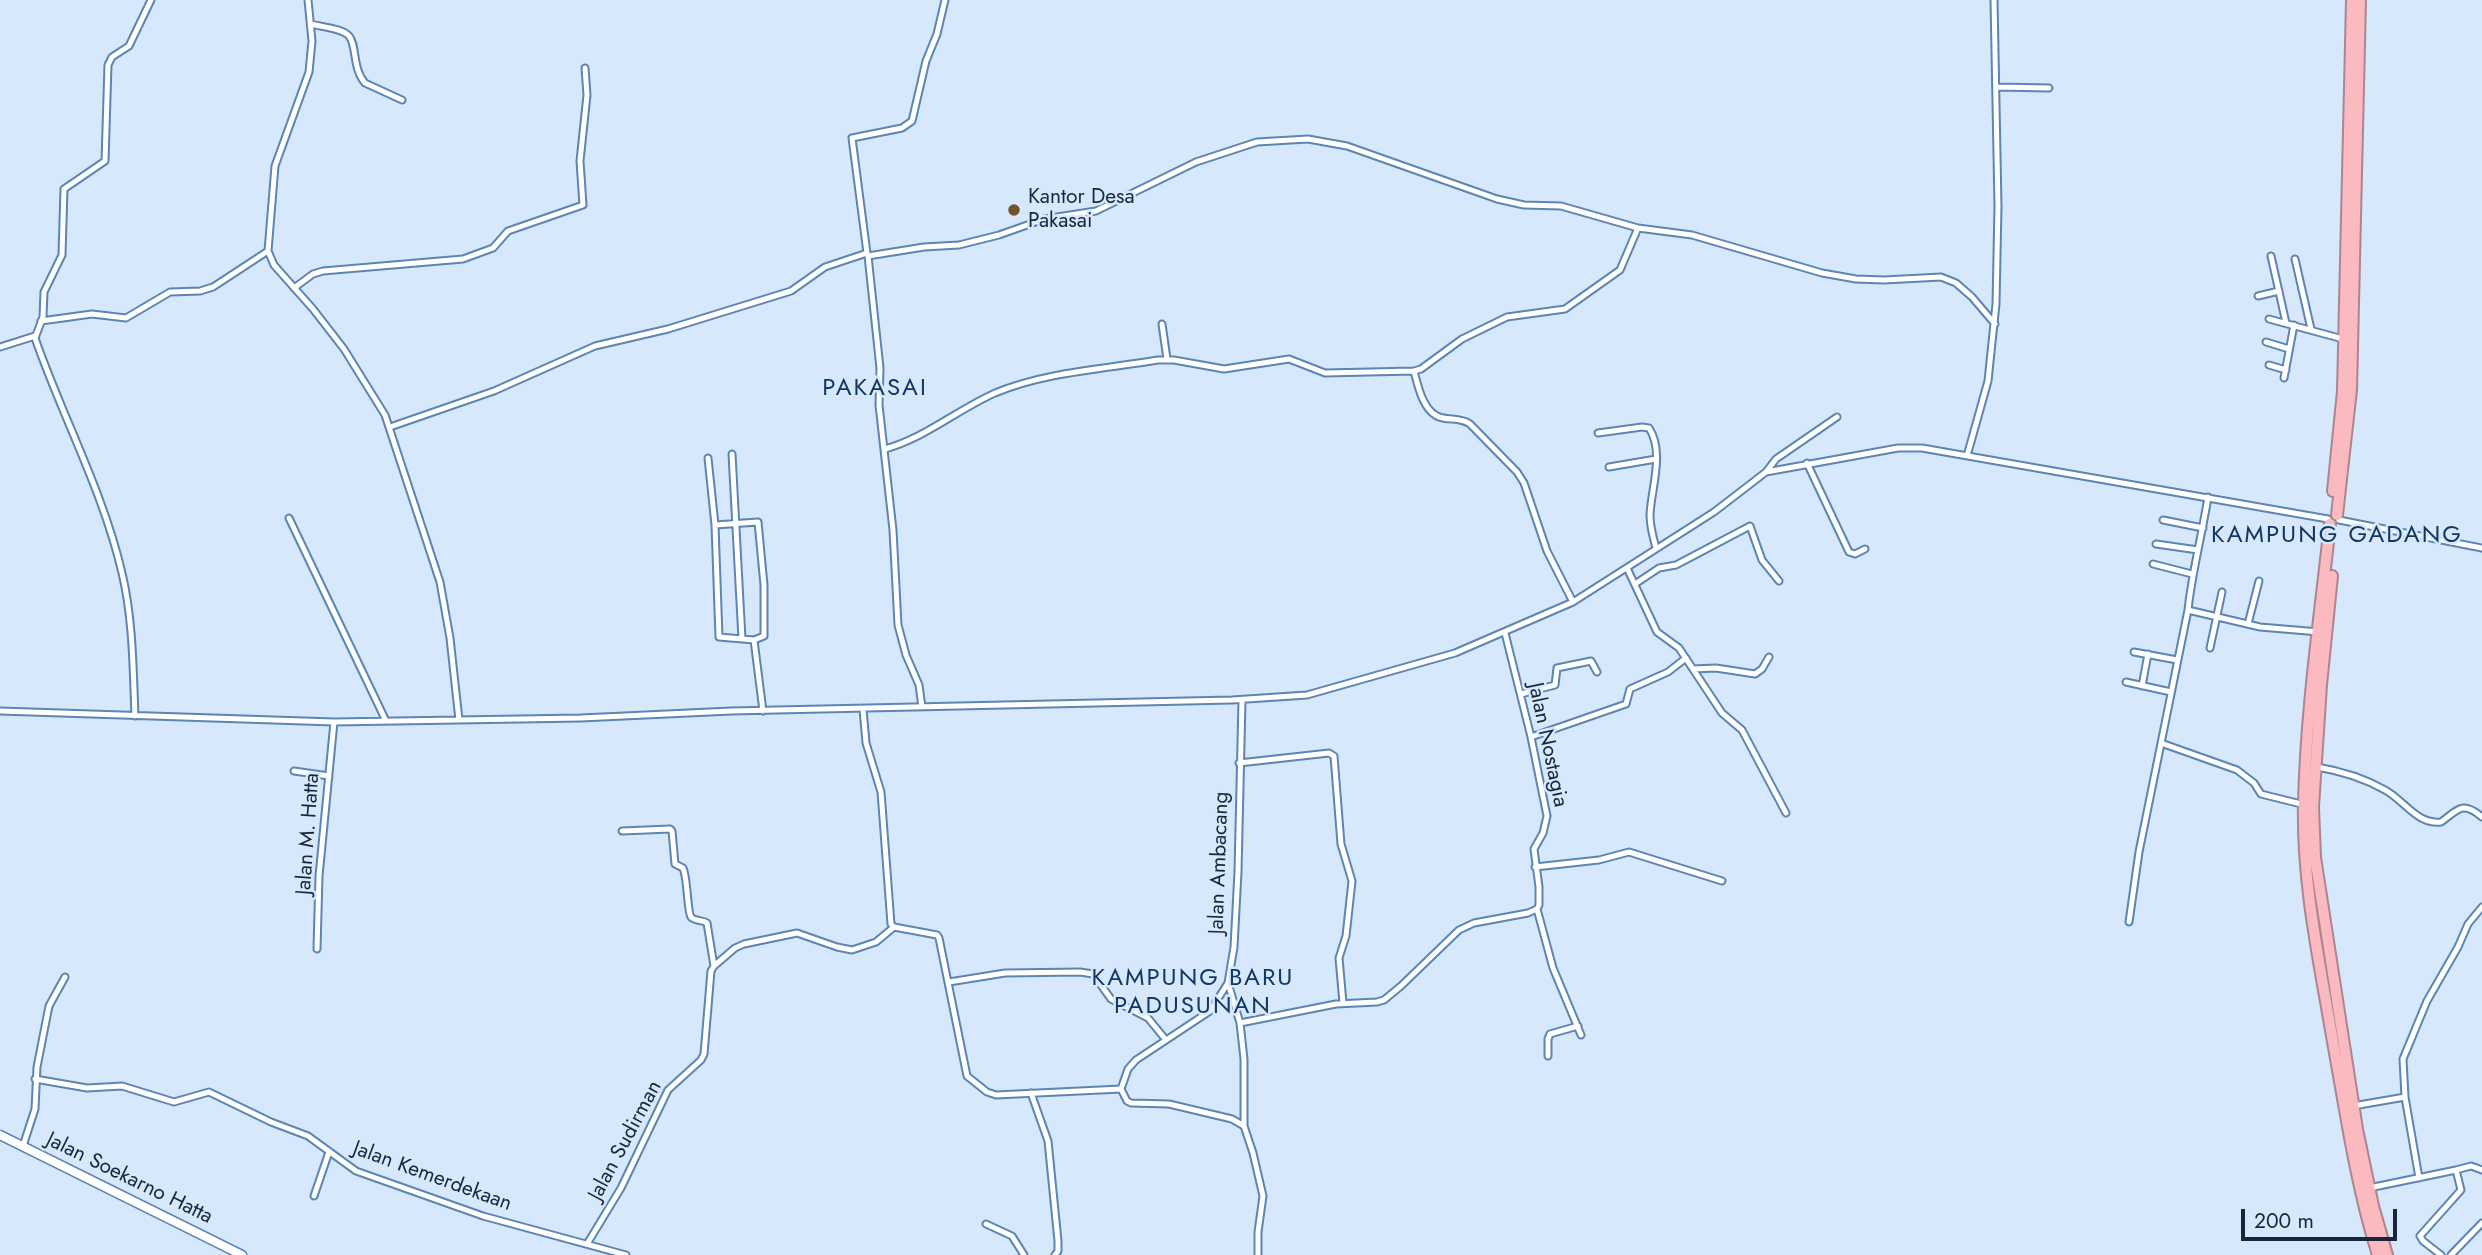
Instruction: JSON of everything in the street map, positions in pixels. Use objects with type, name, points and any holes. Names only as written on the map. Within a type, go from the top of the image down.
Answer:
[{"type":"highway","points":[[2351,0],[2353,102],[2347,363],[2350,414],[2309,722],[2309,806],[2329,988],[2357,1179],[2387,1255]]},
{"type":"highway","points":[[2347,363],[2343,339],[2360,0]]},
{"type":"highway","points":[[2309,806],[2317,767],[2334,519]]},
{"type":"highway","points":[[2329,988],[2369,1188],[2378,1255]]},
{"type":"street","points":[[135,716],[131,631],[122,571],[82,454],[35,336],[43,317],[44,292],[62,255],[64,189],[68,184],[101,166],[106,158],[108,65],[111,57],[129,46],[151,0]]},
{"type":"street","points":[[308,0],[311,24],[309,72],[274,170],[268,251],[274,265],[344,349],[379,403],[390,427],[440,582],[450,638],[459,720]]},
{"type":"street","points":[[922,707],[919,685],[906,655],[898,625],[893,530],[878,398],[880,368],[852,138],[898,130],[910,124],[926,61],[937,34],[944,0]]},
{"type":"street","points":[[1967,456],[1988,381],[1995,324],[1998,206],[1994,0]]},
{"type":"street","points":[[311,24],[346,33],[351,38],[356,68],[365,83],[402,100]]},
{"type":"street","points":[[294,288],[313,274],[323,271],[463,259],[496,246],[508,232],[583,205],[580,161],[587,95],[584,68]]},
{"type":"street","points":[[1996,87],[2049,88]]},
{"type":"street","points":[[390,427],[495,391],[594,346],[668,329],[792,291],[825,267],[867,255],[959,245],[999,235],[1044,219],[1096,211],[1196,162],[1257,142],[1308,139],[1347,146],[1497,199],[1524,205],[1561,206],[1638,228],[1692,236],[1841,277],[1884,280],[1941,277],[1956,283],[1972,296],[1995,324]]},
{"type":"street","points":[[885,449],[903,444],[974,404],[1015,386],[1039,379],[1167,359],[1224,369],[1289,359],[1325,373],[1414,372],[1462,339],[1507,317],[1565,309],[1620,270],[1638,228]]},
{"type":"street","points":[[41,321],[92,314],[126,318],[170,292],[200,291],[213,287],[268,251]]},
{"type":"street","points":[[2271,256],[2286,323]]},
{"type":"street","points":[[2295,259],[2311,329]]},
{"type":"street","points":[[2258,296],[2279,291]]},
{"type":"street","points":[[2269,319],[2343,339]]},
{"type":"street","points":[[1162,324],[1167,359]]},
{"type":"street","points":[[2284,379],[2294,325]]},
{"type":"street","points":[[0,347],[35,336]]},
{"type":"street","points":[[2266,342],[2290,349]]},
{"type":"street","points":[[2269,365],[2286,370]]},
{"type":"street","points":[[1414,372],[1420,394],[1433,414],[1471,424],[1524,482],[1551,562],[1573,602]]},
{"type":"street","points":[[0,711],[334,722],[581,718],[763,710],[1242,699],[1307,695],[1455,653],[1573,602],[1714,512],[1766,472],[1776,459],[1837,417]]},
{"type":"street","points":[[1598,433],[1649,428],[1654,437],[1656,459],[1650,516],[1656,548]]},
{"type":"street","points":[[1766,472],[1898,447],[1922,448],[2334,519],[2482,548]]},
{"type":"street","points":[[732,454],[741,639]]},
{"type":"street","points":[[708,458],[715,525],[719,637],[754,640],[764,636],[764,585],[758,522],[715,525]]},
{"type":"street","points":[[1609,467],[1656,459]]},
{"type":"street","points":[[1807,463],[1849,552],[1855,554],[1865,549]]},
{"type":"street","points":[[2129,922],[2139,852],[2208,497]]},
{"type":"street","points":[[289,518],[386,721]]},
{"type":"street","points":[[2163,520],[2203,528]]},
{"type":"street","points":[[1635,584],[1659,568],[1676,565],[1750,526],[1762,560],[1779,581]]},
{"type":"street","points":[[2156,544],[2199,550]]},
{"type":"street","points":[[2153,564],[2192,574]]},
{"type":"street","points":[[1627,568],[1657,632],[1679,648],[1722,713],[1742,730],[1786,813]]},
{"type":"street","points":[[2248,624],[2259,581]]},
{"type":"street","points":[[2210,648],[2222,592]]},
{"type":"street","points":[[2188,610],[2248,624],[2319,632]]},
{"type":"street","name":"Jalan Nostagia","points":[[1505,633],[1547,816],[1543,833],[1534,849],[1539,887],[1537,909],[1553,968],[1581,1035]]},
{"type":"street","points":[[754,640],[763,710]]},
{"type":"street","points":[[2134,652],[2177,660]]},
{"type":"street","points":[[2142,686],[2148,654]]},
{"type":"street","points":[[1693,669],[1716,668],[1755,674],[1762,669],[1769,657]]},
{"type":"street","points":[[1531,737],[1626,704],[1630,689],[1668,672],[1686,658]]},
{"type":"street","points":[[1521,694],[1555,685],[1557,668],[1591,661],[1597,672]]},
{"type":"street","points":[[2126,682],[2171,692]]},
{"type":"street","name":"Jalan Ambacang","points":[[1121,1089],[1132,1065],[1210,1010],[1228,983],[1233,956],[1238,872],[1242,699]]},
{"type":"street","points":[[863,709],[866,744],[881,792],[891,924],[894,927],[937,935],[942,945],[967,1076],[991,1094],[1121,1089],[1131,1103],[1169,1104],[1232,1119],[1244,1126]]},
{"type":"street","name":"Jalan M. Hatta","points":[[317,948],[319,876],[334,722]]},
{"type":"street","points":[[2161,743],[2237,770],[2254,783],[2261,794],[2309,806]]},
{"type":"street","points":[[1239,763],[1329,753],[1334,756],[1341,844],[1352,881],[1346,936],[1339,958],[1343,1003]]},
{"type":"street","points":[[2317,767],[2353,775],[2381,788],[2425,821],[2441,822],[2455,810],[2462,808],[2482,817]]},
{"type":"street","points":[[294,771],[329,776]]},
{"type":"street","name":"Jalan Sudirman","points":[[587,1244],[621,1188],[668,1090],[701,1060],[704,1054],[711,971],[714,966],[707,923],[694,920],[690,914],[688,881],[684,868],[675,864],[670,828],[622,831]]},
{"type":"street","points":[[1535,867],[1599,860],[1629,852],[1722,881]]},
{"type":"street","points":[[2419,1178],[2405,1097],[2403,1059],[2427,1001],[2468,925],[2482,907]]},
{"type":"street","points":[[1240,1023],[1343,1003],[1384,1000],[1451,936],[1468,925],[1537,909]]},
{"type":"street","points":[[714,966],[740,946],[794,933],[852,950],[876,942],[894,927]]},
{"type":"street","points":[[949,982],[1004,972],[1093,974],[1111,999],[1148,1018],[1166,1040]]},
{"type":"street","points":[[23,1146],[35,1109],[35,1079],[49,1006],[65,977]]},
{"type":"street","points":[[1228,983],[1240,1023],[1244,1059],[1244,1126],[1262,1196],[1258,1255]]},
{"type":"street","points":[[1548,1056],[1550,1034],[1578,1026]]},
{"type":"street","name":"Jalan Kemerdekaan","points":[[35,1079],[88,1088],[122,1086],[174,1101],[209,1092],[271,1122],[308,1136],[356,1171],[483,1216],[626,1255]]},
{"type":"street","points":[[1031,1093],[1048,1141],[1058,1241],[1055,1255]]},
{"type":"street","points":[[2353,1106],[2405,1097]]},
{"type":"street","name":"Jalan Soekarno Hatta","points":[[0,1135],[242,1255]]},
{"type":"street","points":[[313,1196],[329,1152]]},
{"type":"street","points":[[2369,1188],[2471,1166],[2482,1170]]},
{"type":"street","points":[[2441,1255],[2420,1236],[2461,1190],[2456,1170]]},
{"type":"street","points":[[2451,1255],[2482,1222]]},
{"type":"street","points":[[986,1224],[1012,1236],[1024,1255]]},
{"type":"place","name":"Kantor Desa Pakasai","points":[[1014,210]]},
{"type":"district","name":"PAKASAI","points":[[875,389]]},
{"type":"district","name":"KAMPUNG GADANG","points":[[2337,536]]},
{"type":"district","name":"KAMPUNG BARU PADUSUNAN","points":[[1193,993]]}]
